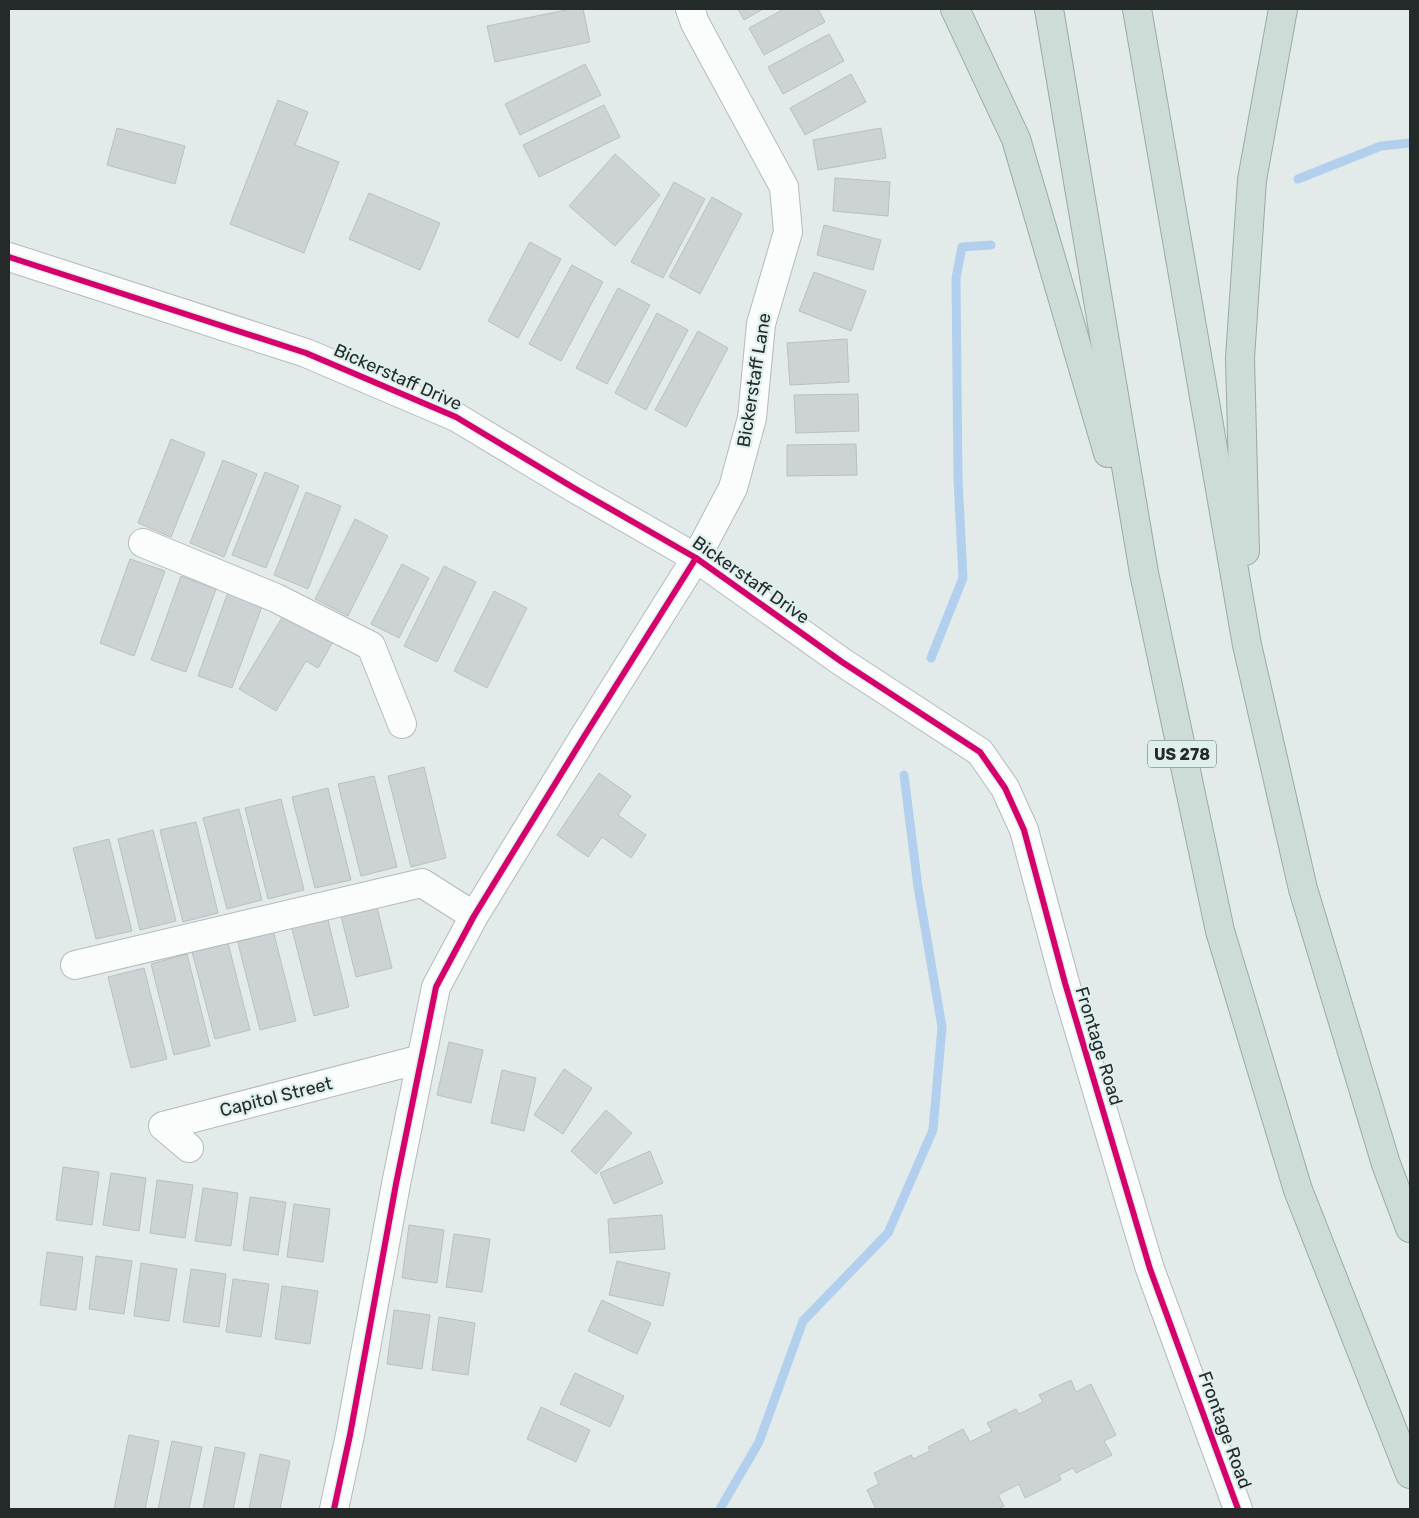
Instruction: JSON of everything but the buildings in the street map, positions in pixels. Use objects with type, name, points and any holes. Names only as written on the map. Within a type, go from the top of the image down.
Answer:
[{"type":"highway","points":[[955,9],[1016,139],[1144,573]]},
{"type":"highway","name":"US 278","points":[[1048,9],[1144,573],[1220,931],[1298,1190],[1410,1474]]},
{"type":"highway","points":[[1137,9],[1247,645],[1303,889],[1386,1164],[1410,1228]]},
{"type":"highway","points":[[1247,645],[1240,358],[1252,180],[1283,9]]},
{"type":"street","name":"Bickerstaff Lane","points":[[334,1509],[350,1435],[396,1184],[436,987],[474,916],[696,558],[733,488],[752,418],[761,324],[788,232],[784,187],[695,23],[690,9]]},
{"type":"street","name":"Bickerstaff Drive","points":[[9,257],[306,353],[456,417],[696,558],[842,662]]},
{"type":"street","points":[[143,543],[276,598],[371,646],[402,724]]},
{"type":"street","name":"Frontage Road","points":[[842,662],[980,752],[1005,788],[1024,830],[1065,983],[1150,1269],[1238,1509]]},
{"type":"street","points":[[75,965],[422,883],[474,916]]},
{"type":"street","name":"Capitol Street","points":[[189,1148],[164,1126],[421,1060]]},
{"type":"waterway","points":[[1298,179],[1381,146],[1410,143]]},
{"type":"waterway","points":[[931,658],[963,578],[958,479],[956,278],[962,247],[991,245]]},
{"type":"waterway","points":[[720,1509],[759,1442],[803,1321],[888,1233],[933,1130],[942,1027],[918,887],[904,775]]},
{"type":"cycle path","points":[[9,257],[306,353],[456,417],[696,558],[842,662],[980,752],[1005,788],[1024,830],[1065,983],[1150,1269],[1238,1509]]},
{"type":"cycle path","points":[[334,1509],[350,1435],[396,1184],[436,987],[474,916],[696,558]]}]
